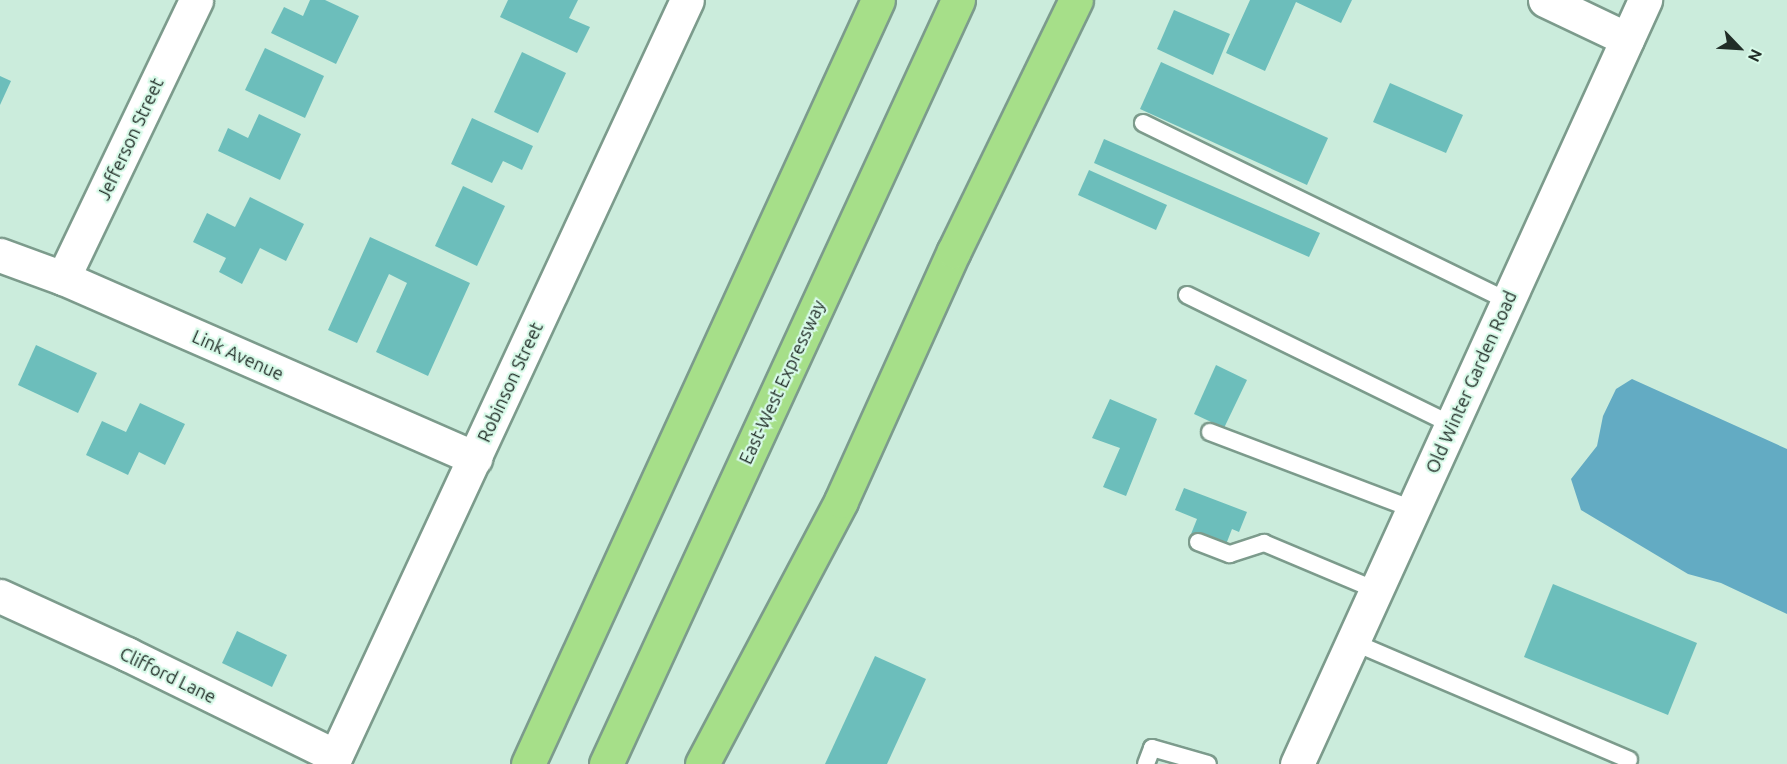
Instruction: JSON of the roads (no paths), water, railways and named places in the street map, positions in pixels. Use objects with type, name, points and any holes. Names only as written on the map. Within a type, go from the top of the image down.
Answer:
[{"type":"highway","points":[[614,576],[854,0]]},
{"type":"highway","points":[[528,764],[879,0]]},
{"type":"highway","name":"East-West Expressway","points":[[606,764],[958,0]]},
{"type":"highway","points":[[702,764],[841,501],[954,251],[1076,0]]},
{"type":"street","name":"Jefferson Street","points":[[63,279],[196,0]]},
{"type":"street","name":"Robinson Street","points":[[334,760],[687,0]]},
{"type":"street","points":[[1545,0],[1627,39]]},
{"type":"street","name":"Old Winter Garden Road","points":[[1297,764],[1645,0]]},
{"type":"street","name":"Link Avenue","points":[[0,255],[63,279],[475,458]]},
{"type":"street","name":"Clifford Lane","points":[[0,596],[127,654],[334,760]]},
{"type":"lane","points":[[1143,123],[1508,301]]},
{"type":"lane","points":[[1187,296],[1452,425]]},
{"type":"lane","points":[[1210,432],[1413,509]]},
{"type":"lane","points":[[1198,542],[1230,554],[1264,543],[1376,590]]},
{"type":"lane","points":[[1353,642],[1629,760]]},
{"type":"lane","points":[[1146,764],[1152,748],[1208,764]]},
{"type":"water","points":[[1632,379],[1787,449],[1787,614],[1721,583],[1688,574],[1581,510],[1571,479],[1597,446],[1603,416],[1616,389]]}]
